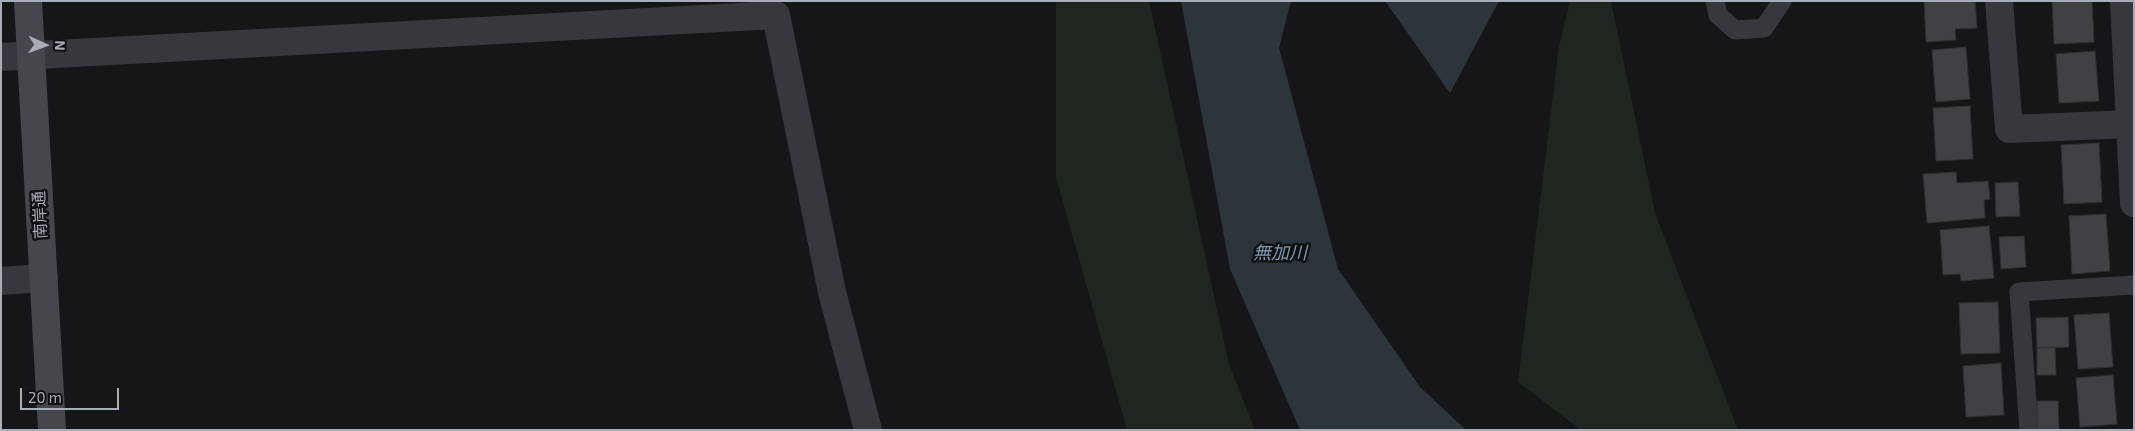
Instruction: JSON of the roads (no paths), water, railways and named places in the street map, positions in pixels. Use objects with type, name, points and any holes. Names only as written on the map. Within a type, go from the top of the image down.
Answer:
[{"type":"main road","name":"南岸通","points":[[28,1],[52,430]]},
{"type":"street","points":[[1999,1],[2009,129],[2130,124]]},
{"type":"street","points":[[2124,1],[2134,203]]},
{"type":"street","points":[[1,57],[776,15],[832,292],[868,430]]},
{"type":"street","points":[[1,281],[44,278]]},
{"type":"lane","points":[[1715,1],[1718,15],[1735,30],[1764,28],[1782,1]]},
{"type":"lane","points":[[2029,430],[2019,292],[2134,285]]},
{"type":"water","name":"無加川","points":[[1181,1],[1291,1],[1279,48],[1338,269],[1420,387],[1466,430],[1300,430],[1230,269]]},
{"type":"water","points":[[1385,1],[1499,1],[1450,93]]}]
